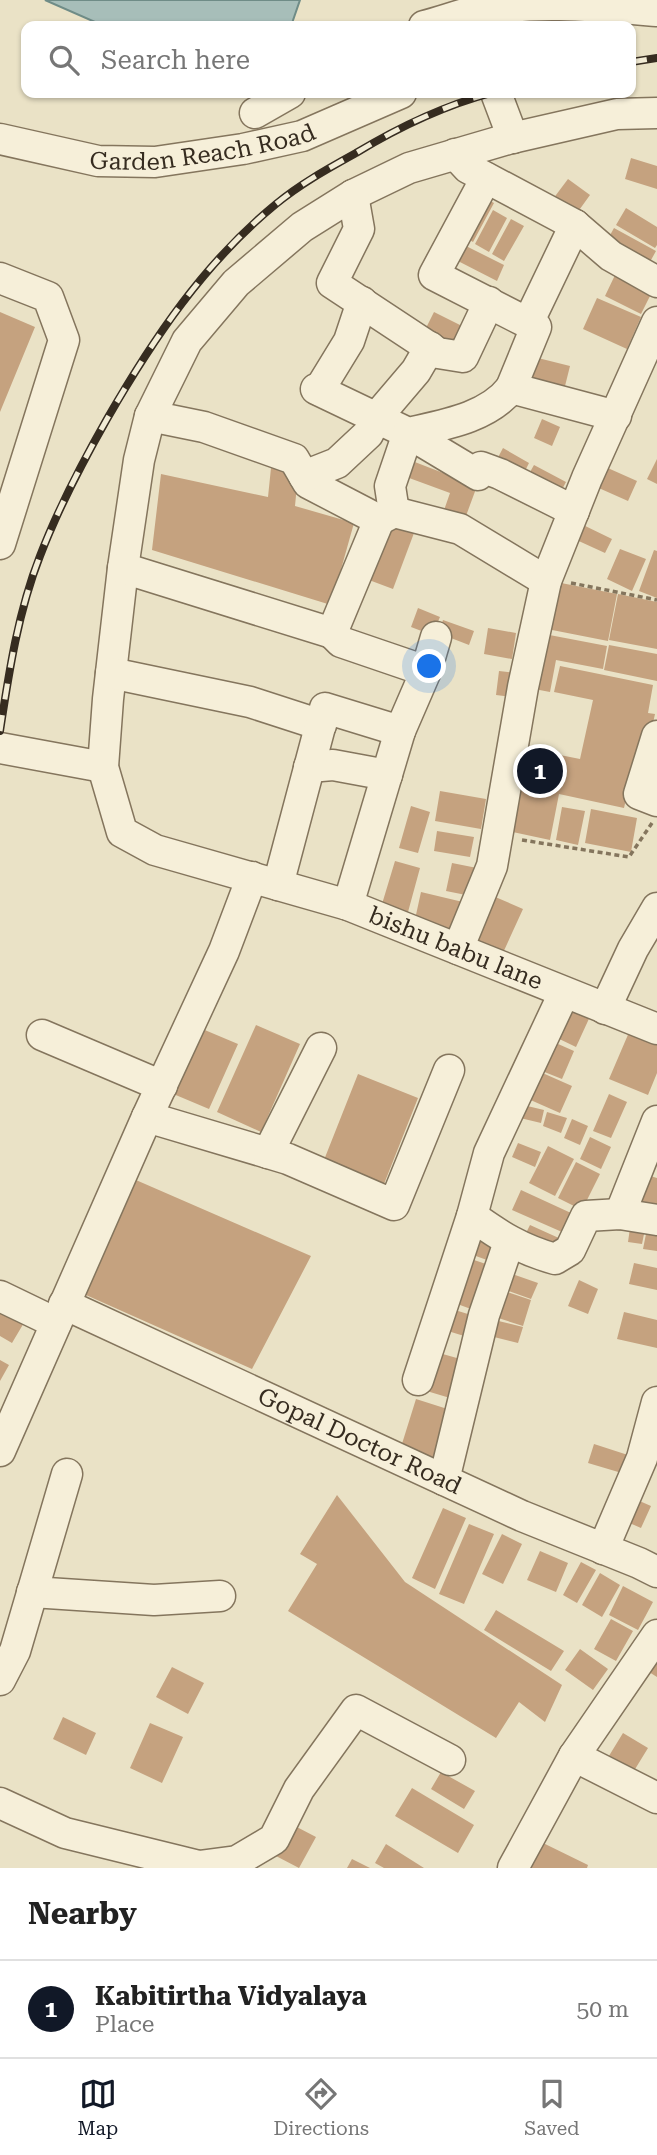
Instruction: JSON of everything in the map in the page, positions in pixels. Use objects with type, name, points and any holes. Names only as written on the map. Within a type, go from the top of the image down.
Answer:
[{"type":"street","points":[[471,19],[576,4],[657,11]]},
{"type":"street","points":[[255,113],[281,98]]},
{"type":"street","name":"Garden Reach Road","points":[[0,139],[98,161],[155,162],[243,149],[302,136],[389,98]]},
{"type":"street","points":[[498,98],[513,138]]},
{"type":"street","points":[[0,748],[103,767],[123,568],[139,460],[150,416],[187,341],[236,283],[302,227],[353,195],[409,168],[513,138],[617,114],[657,113]]},
{"type":"street","points":[[455,154],[468,168],[575,225],[611,256],[657,282]]},
{"type":"street","points":[[408,433],[458,421],[501,400],[511,388],[536,327],[434,275],[486,178]]},
{"type":"street","points":[[353,195],[359,229],[332,283],[438,353],[463,357],[489,302]]},
{"type":"street","points":[[527,323],[575,225]]},
{"type":"street","points":[[0,278],[48,297],[64,341],[0,544]]},
{"type":"street","points":[[362,302],[349,341],[318,390],[408,433],[478,475],[481,467],[574,511]]},
{"type":"street","points":[[458,949],[492,866],[534,630],[547,580],[616,416],[650,355],[657,322]]},
{"type":"street","points":[[304,476],[337,463],[368,434],[376,418],[416,371],[430,347]]},
{"type":"street","points":[[511,388],[616,416]]},
{"type":"street","points":[[150,416],[204,427],[294,459],[308,483],[386,516],[460,529],[547,580]]},
{"type":"street","points":[[332,633],[386,516],[390,486],[408,433]]},
{"type":"street","points":[[123,568],[332,633],[341,642],[426,671]]},
{"type":"street","points":[[348,905],[400,731],[426,671],[436,637]]},
{"type":"street","points":[[111,673],[250,702],[321,724]]},
{"type":"street","points":[[0,1451],[9,1405],[60,1313],[224,951],[265,881],[309,767],[325,708],[400,731]]},
{"type":"street","points":[[657,736],[639,794],[657,801]]},
{"type":"street","points":[[309,767],[334,765],[387,775]]},
{"type":"street","name":"bishu babu lane","points":[[103,767],[122,832],[155,850],[348,905],[657,1029]]},
{"type":"street","points":[[605,1009],[633,949],[657,908]]},
{"type":"street","points":[[418,1380],[472,1216],[489,1153],[564,992]]},
{"type":"street","points":[[41,1035],[162,1086]]},
{"type":"street","points":[[268,1153],[321,1048]]},
{"type":"street","points":[[147,1117],[288,1159],[394,1205],[449,1070]]},
{"type":"street","points":[[620,1214],[657,1121]]},
{"type":"street","points":[[472,1216],[526,1251],[555,1259],[570,1250],[586,1216],[620,1214],[657,1220]]},
{"type":"street","points":[[444,1480],[484,1315],[509,1242]]},
{"type":"street","name":"Gopal Doctor Road","points":[[0,1296],[60,1313],[657,1573]]},
{"type":"street","points":[[604,1549],[650,1461],[657,1402]]},
{"type":"street","points":[[0,1680],[15,1651],[66,1474]]},
{"type":"street","points":[[32,1592],[154,1600],[220,1596]]},
{"type":"street","points":[[513,1868],[574,1756],[657,1635]]},
{"type":"street","points":[[0,1803],[65,1833],[199,1866],[237,1861],[274,1839],[299,1789],[356,1710],[450,1760]]},
{"type":"street","points":[[574,1756],[657,1798]]},
{"type":"path","points":[[547,580],[657,600]]},
{"type":"path","points":[[496,835],[629,858],[657,816]]},
{"type":"water","points":[[45,0],[300,0],[293,21],[93,21]]},
{"type":"building","points":[[631,158],[657,166],[657,189],[625,179]]},
{"type":"building","points":[[568,179],[590,195],[572,220],[550,203]]},
{"type":"building","points":[[479,195],[494,203],[473,242],[458,233]]},
{"type":"building","points":[[626,208],[657,227],[655,248],[616,225]]},
{"type":"building","points":[[493,210],[507,218],[489,252],[475,244]]},
{"type":"building","points":[[511,219],[524,226],[504,261],[492,254]]},
{"type":"building","points":[[614,228],[656,251],[646,269],[604,246]]},
{"type":"building","points":[[464,245],[504,265],[497,281],[456,260]]},
{"type":"building","points":[[616,273],[652,292],[641,314],[605,296]]},
{"type":"building","points":[[597,298],[641,317],[627,349],[583,329]]},
{"type":"building","points":[[0,312],[35,327],[0,412]]},
{"type":"building","points":[[434,312],[472,331],[461,353],[423,334]]},
{"type":"building","points":[[530,356],[570,366],[562,398],[522,387]]},
{"type":"building","points":[[542,419],[560,427],[552,446],[534,438]]},
{"type":"building","points":[[503,448],[529,463],[521,479],[494,465]]},
{"type":"building","points":[[407,459],[477,486],[463,524],[442,516],[450,493],[401,475]]},
{"type":"building","points":[[657,459],[657,484],[647,479]]},
{"type":"building","points":[[534,465],[566,482],[558,497],[526,479]]},
{"type":"building","points":[[601,465],[637,481],[628,501],[592,485]]},
{"type":"building","points":[[271,468],[298,474],[295,506],[354,523],[331,605],[152,550],[161,474],[268,497]]},
{"type":"building","points":[[393,516],[417,525],[393,589],[369,580]]},
{"type":"building","points":[[577,522],[612,539],[605,553],[570,537]]},
{"type":"building","points":[[620,549],[646,559],[632,591],[607,579]]},
{"type":"building","points":[[654,550],[657,551],[657,598],[639,591]]},
{"type":"building","points":[[556,582],[617,594],[608,641],[547,629]]},
{"type":"building","points":[[618,594],[657,602],[657,649],[609,640]]},
{"type":"building","points":[[418,608],[440,617],[432,635],[411,627]]},
{"type":"building","points":[[443,620],[474,631],[469,645],[438,633]]},
{"type":"building","points":[[488,628],[516,633],[512,659],[484,654]]},
{"type":"building","points":[[539,633],[607,646],[603,669],[556,660],[550,692],[529,688]]},
{"type":"building","points":[[609,645],[657,654],[657,681],[604,670]]},
{"type":"building","points":[[560,666],[653,685],[648,713],[655,714],[647,750],[638,748],[624,808],[559,794],[550,840],[503,830],[520,747],[580,759],[593,700],[554,692]]},
{"type":"building","points":[[499,671],[517,673],[513,697],[496,695]]},
{"type":"building","points":[[440,791],[486,799],[481,829],[435,821]]},
{"type":"building","points":[[411,806],[430,812],[418,853],[399,848]]},
{"type":"building","points":[[562,807],[585,811],[578,845],[556,840]]},
{"type":"building","points":[[591,809],[637,818],[631,852],[585,843]]},
{"type":"building","points":[[437,831],[474,837],[470,857],[434,851]]},
{"type":"building","points":[[395,861],[420,868],[408,912],[382,904]]},
{"type":"building","points":[[452,863],[477,868],[471,896],[446,891]]},
{"type":"building","points":[[421,892],[467,903],[459,935],[414,924]]},
{"type":"building","points":[[493,896],[523,909],[502,955],[473,942]]},
{"type":"building","points":[[567,999],[593,1010],[576,1047],[551,1035]]},
{"type":"building","points":[[256,1025],[300,1044],[261,1132],[217,1112]]},
{"type":"building","points":[[200,1028],[238,1044],[209,1109],[171,1093]]},
{"type":"building","points":[[630,1030],[657,1041],[657,1073],[648,1095],[609,1079]]},
{"type":"building","points":[[549,1040],[574,1051],[562,1079],[537,1069]]},
{"type":"building","points":[[538,1071],[572,1086],[560,1113],[526,1098]]},
{"type":"building","points":[[358,1074],[418,1098],[384,1184],[324,1160]]},
{"type":"building","points":[[609,1094],[627,1102],[611,1138],[593,1131]]},
{"type":"building","points":[[519,1104],[544,1110],[541,1123],[516,1117]]},
{"type":"building","points":[[547,1112],[567,1118],[561,1133],[543,1126]]},
{"type":"building","points":[[572,1119],[588,1126],[580,1145],[564,1138]]},
{"type":"building","points":[[590,1137],[611,1147],[601,1169],[580,1159]]},
{"type":"building","points":[[518,1143],[541,1152],[535,1167],[512,1157]]},
{"type":"building","points":[[548,1146],[574,1159],[555,1196],[529,1183]]},
{"type":"building","points":[[576,1162],[600,1174],[582,1210],[558,1198]]},
{"type":"building","points":[[637,1172],[657,1178],[657,1218],[625,1208]]},
{"type":"building","points":[[129,1177],[311,1256],[252,1369],[77,1291]]},
{"type":"building","points":[[521,1190],[571,1213],[562,1232],[512,1210]]},
{"type":"building","points":[[631,1221],[646,1224],[642,1244],[628,1242]]},
{"type":"building","points":[[648,1224],[657,1226],[657,1251],[643,1249]]},
{"type":"building","points":[[530,1225],[561,1239],[552,1258],[521,1243]]},
{"type":"building","points":[[469,1231],[505,1244],[498,1264],[462,1251]]},
{"type":"building","points":[[465,1257],[498,1268],[482,1313],[449,1301]]},
{"type":"building","points":[[634,1263],[657,1268],[657,1290],[629,1284]]},
{"type":"building","points":[[501,1270],[538,1283],[531,1299],[495,1286]]},
{"type":"building","points":[[579,1280],[598,1289],[588,1314],[568,1306]]},
{"type":"building","points":[[495,1288],[531,1300],[523,1326],[486,1314]]},
{"type":"building","points":[[0,1300],[28,1316],[12,1343],[0,1336]]},
{"type":"building","points":[[445,1307],[481,1318],[474,1339],[438,1328]]},
{"type":"building","points":[[624,1312],[657,1320],[657,1348],[617,1339]]},
{"type":"building","points":[[486,1318],[523,1327],[518,1343],[482,1334]]},
{"type":"building","points":[[432,1351],[471,1362],[460,1401],[420,1389]]},
{"type":"building","points":[[0,1360],[9,1365],[0,1381]]},
{"type":"building","points":[[416,1399],[460,1413],[445,1461],[401,1447]]},
{"type":"building","points":[[594,1444],[631,1456],[625,1474],[588,1463]]},
{"type":"building","points":[[337,1495],[405,1582],[562,1685],[545,1722],[519,1702],[496,1738],[288,1611],[317,1564],[300,1554]]},
{"type":"building","points":[[628,1496],[651,1506],[641,1528],[618,1518]]},
{"type":"building","points":[[443,1508],[466,1518],[435,1589],[412,1578]]},
{"type":"building","points":[[469,1524],[494,1534],[464,1604],[439,1594]]},
{"type":"building","points":[[502,1534],[522,1544],[503,1584],[482,1574]]},
{"type":"building","points":[[540,1551],[568,1563],[556,1592],[527,1580]]},
{"type":"building","points":[[581,1562],[596,1570],[577,1603],[563,1595]]},
{"type":"building","points":[[600,1573],[620,1585],[602,1617],[582,1605]]},
{"type":"building","points":[[623,1586],[653,1602],[638,1630],[609,1615]]},
{"type":"building","points":[[496,1610],[564,1651],[551,1671],[484,1630]]},
{"type":"building","points":[[611,1619],[633,1631],[616,1661],[594,1649]]},
{"type":"building","points":[[580,1649],[608,1669],[593,1690],[565,1670]]},
{"type":"building","points":[[657,1657],[657,1677],[649,1672]]},
{"type":"building","points":[[172,1667],[204,1683],[188,1714],[156,1697]]},
{"type":"building","points":[[63,1717],[96,1733],[86,1755],[53,1739]]},
{"type":"building","points":[[150,1723],[183,1737],[162,1783],[130,1768]]},
{"type":"building","points":[[623,1733],[648,1748],[629,1779],[604,1764]]},
{"type":"building","points":[[441,1772],[475,1791],[464,1809],[431,1789]]},
{"type":"building","points":[[412,1788],[474,1825],[458,1853],[395,1816]]},
{"type":"building","points":[[293,1825],[316,1837],[299,1868],[276,1856]]},
{"type":"building","points":[[541,1842],[588,1865],[587,1868],[528,1868]]},
{"type":"building","points":[[386,1844],[424,1868],[384,1868],[375,1863]]},
{"type":"building","points":[[352,1859],[370,1868],[347,1868]]},
{"type":"railway","points":[[636,61],[657,58]]},
{"type":"railway","points":[[0,731],[20,620],[47,538],[107,419],[182,304],[226,251],[295,190],[325,170],[405,126],[475,98]]},
{"type":"place","name":"Kabitirtha Vidyalaya","points":[[540,771]]}]
